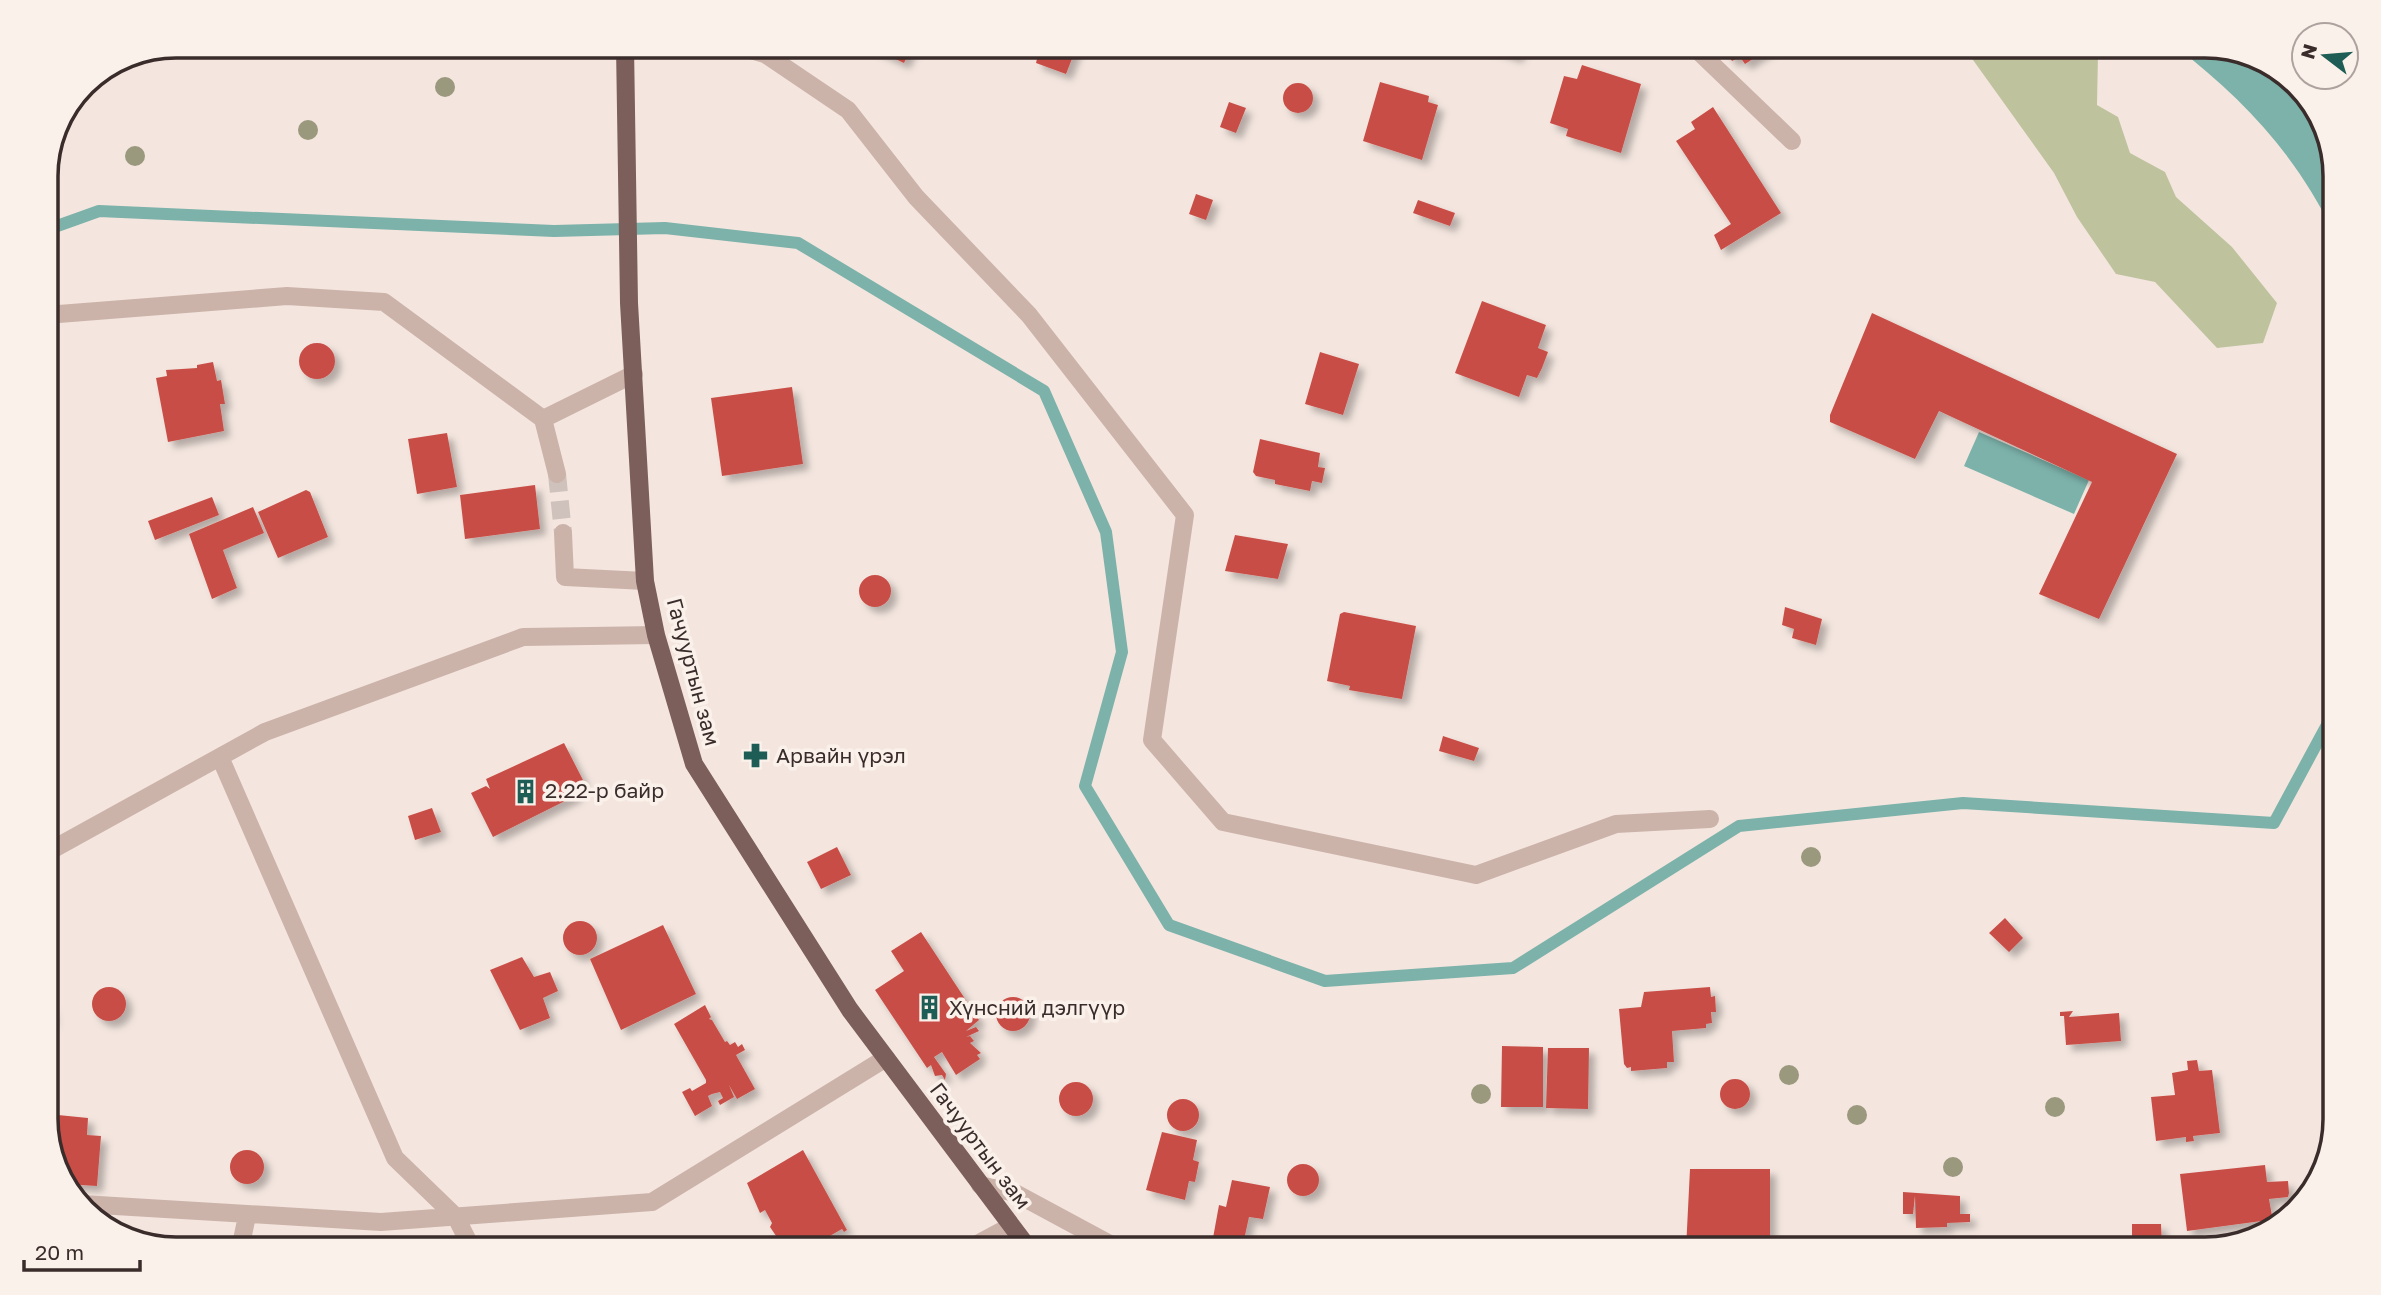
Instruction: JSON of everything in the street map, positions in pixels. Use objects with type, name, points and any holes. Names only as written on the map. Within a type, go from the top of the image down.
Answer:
[{"type":"main road","name":"Гачууртын зам","points":[[625,58],[629,303],[645,581],[656,635],[694,764],[850,1010],[1019,1237]]},
{"type":"street","points":[[771,58],[848,110],[916,197],[1029,315],[1185,515],[1152,740],[1223,822],[1476,875],[1616,824],[1710,819]]},
{"type":"street","points":[[1706,58],[1792,141]]},
{"type":"street","points":[[58,314],[287,296],[384,302],[542,419],[557,474]]},
{"type":"street","points":[[542,419],[634,374]]},
{"type":"street","points":[[563,533],[565,577],[645,581]]},
{"type":"street","points":[[58,846],[265,732],[523,637],[656,635]]},
{"type":"street","points":[[220,757],[395,1158],[456,1217],[465,1237]]},
{"type":"street","points":[[95,1205],[381,1222],[652,1202],[886,1058]]},
{"type":"street","points":[[981,1185],[1015,1194],[1095,1237]]},
{"type":"street","points":[[243,1237],[247,1216]]},
{"type":"street","points":[[991,1237],[1011,1226]]},
{"type":"green space","points":[[1972,58],[2098,58],[2097,105],[2118,117],[2130,153],[2165,172],[2176,197],[2232,247],[2277,303],[2263,343],[2217,348],[2155,282],[2116,274],[2077,217],[2054,173]]},
{"type":"water","points":[[2190,58],[2221,59],[2257,70],[2283,87],[2294,98],[2311,124],[2321,153],[2323,212],[2286,154],[2224,87]]},
{"type":"water","points":[[1979,432],[2089,480],[2074,514],[1964,466]]},
{"type":"building","points":[[893,58],[906,58],[904,63]]},
{"type":"building","points":[[1037,58],[1072,58],[1066,74],[1036,63]]},
{"type":"building","points":[[1741,58],[1754,58],[1745,64]]},
{"type":"building","points":[[1582,65],[1641,84],[1621,153],[1566,136],[1568,129],[1550,123],[1564,76],[1577,79]]},
{"type":"building","points":[[1380,82],[1429,96],[1428,102],[1438,105],[1422,160],[1363,141]]},
{"type":"building","points":[[1298,83],[1309,87],[1313,98],[1309,109],[1298,113],[1287,109],[1283,98],[1287,87]]},
{"type":"building","points":[[1229,102],[1246,108],[1236,133],[1220,127]]},
{"type":"building","points":[[1713,107],[1781,213],[1721,250],[1714,235],[1731,224],[1676,141],[1695,129],[1691,122]]},
{"type":"building","points":[[1196,194],[1213,200],[1206,220],[1189,214]]},
{"type":"building","points":[[1418,200],[1455,213],[1450,226],[1413,213]]},
{"type":"building","points":[[1482,301],[1546,325],[1538,348],[1548,352],[1542,368],[1537,378],[1527,375],[1519,397],[1455,373]]},
{"type":"building","points":[[1872,313],[2177,454],[2099,619],[2039,594],[2092,482],[1939,411],[1915,459],[1830,422],[1830,415]]},
{"type":"building","points":[[317,343],[330,348],[335,361],[330,374],[317,379],[304,374],[299,361],[304,348]]},
{"type":"building","points":[[1320,352],[1359,364],[1343,415],[1305,404]]},
{"type":"building","points":[[213,362],[217,381],[221,380],[225,404],[220,404],[224,431],[168,442],[156,378],[167,376],[166,370],[197,368],[197,365]]},
{"type":"building","points":[[792,387],[803,464],[722,476],[711,398]]},
{"type":"building","points":[[447,433],[457,487],[417,494],[408,439]]},
{"type":"building","points":[[1260,439],[1320,453],[1318,467],[1325,468],[1322,483],[1312,481],[1310,491],[1275,484],[1275,480],[1256,476],[1253,472]]},
{"type":"building","points":[[535,485],[540,529],[465,539],[460,495]]},
{"type":"building","points":[[306,490],[310,492],[328,537],[278,558],[258,512]]},
{"type":"building","points":[[212,497],[219,515],[155,540],[148,521]]},
{"type":"building","points":[[253,507],[264,533],[223,550],[237,588],[212,599],[189,534]]},
{"type":"building","points":[[1235,535],[1288,544],[1278,579],[1225,571]]},
{"type":"building","points":[[875,575],[886,580],[891,591],[886,602],[875,607],[864,602],[859,591],[864,580]]},
{"type":"building","points":[[1785,607],[1822,619],[1816,645],[1792,638],[1794,629],[1782,625]]},
{"type":"building","points":[[1344,612],[1416,626],[1402,699],[1349,690],[1350,686],[1327,681],[1340,614]]},
{"type":"building","points":[[1443,736],[1479,748],[1474,761],[1439,751]]},
{"type":"building","name":"2.22-р байр","points":[[564,743],[583,780],[572,786],[577,795],[493,837],[471,793],[486,786],[490,789],[486,779]]},
{"type":"building","points":[[432,808],[441,832],[415,840],[408,816]]},
{"type":"building","points":[[837,847],[851,875],[821,889],[807,862]]},
{"type":"building","points":[[2005,918],[2023,938],[2009,952],[1989,933]]},
{"type":"building","points":[[580,921],[592,926],[597,938],[592,950],[580,955],[568,950],[563,938],[568,926]]},
{"type":"building","points":[[663,925],[696,994],[621,1030],[590,959]]},
{"type":"building","name":"Хүнсний дэлгүүр","points":[[921,932],[979,1020],[966,1031],[976,1027],[979,1031],[966,1037],[970,1036],[974,1041],[970,1043],[981,1053],[977,1055],[980,1059],[956,1075],[942,1052],[934,1057],[946,1074],[945,1080],[942,1075],[935,1076],[931,1065],[927,1068],[875,990],[904,971],[891,951]]},
{"type":"building","points":[[522,957],[534,977],[550,972],[558,991],[543,998],[550,1018],[520,1030],[490,970]]},
{"type":"building","points":[[109,987],[121,992],[126,1004],[121,1016],[109,1021],[97,1016],[92,1004],[97,992]]},
{"type":"building","points":[[1710,987],[1711,997],[1715,996],[1716,1012],[1711,1012],[1712,1023],[1706,1024],[1706,1028],[1672,1031],[1674,1062],[1667,1062],[1667,1068],[1631,1071],[1631,1067],[1627,1068],[1624,1064],[1619,1009],[1641,1007],[1644,992]]},
{"type":"building","points":[[1013,997],[1025,1002],[1030,1014],[1025,1026],[1013,1031],[1001,1026],[996,1014],[1001,1002]]},
{"type":"building","points":[[705,1005],[711,1017],[709,1019],[725,1042],[730,1045],[735,1042],[738,1047],[742,1044],[745,1050],[736,1055],[755,1089],[737,1099],[729,1085],[734,1097],[720,1105],[718,1101],[723,1098],[720,1092],[712,1094],[708,1096],[712,1106],[695,1116],[682,1092],[690,1088],[692,1091],[706,1083],[706,1080],[674,1024]]},
{"type":"building","points":[[2073,1011],[2069,1017],[2119,1013],[2121,1041],[2066,1045],[2064,1016],[2060,1016],[2060,1012]]},
{"type":"building","points":[[1502,1046],[1543,1047],[1543,1107],[1501,1107]]},
{"type":"building","points":[[1548,1048],[1589,1048],[1588,1109],[1546,1108]]},
{"type":"building","points":[[2197,1060],[2199,1071],[2212,1070],[2220,1133],[2193,1136],[2194,1141],[2186,1142],[2186,1137],[2156,1141],[2151,1097],[2175,1095],[2172,1073],[2188,1070],[2187,1061]]},
{"type":"building","points":[[1735,1079],[1746,1083],[1750,1094],[1746,1105],[1735,1109],[1724,1105],[1720,1094],[1724,1083]]},
{"type":"building","points":[[1076,1082],[1088,1087],[1093,1099],[1088,1111],[1076,1116],[1064,1111],[1059,1099],[1064,1087]]},
{"type":"building","points":[[1183,1099],[1194,1104],[1199,1115],[1194,1126],[1183,1131],[1172,1126],[1167,1115],[1172,1104]]},
{"type":"building","points":[[58,1115],[88,1118],[87,1135],[101,1136],[97,1186],[78,1185],[70,1171],[60,1142]]},
{"type":"building","points":[[1162,1132],[1197,1140],[1193,1160],[1199,1162],[1195,1182],[1189,1181],[1185,1200],[1146,1190]]},
{"type":"building","points":[[247,1150],[259,1155],[264,1167],[259,1179],[247,1184],[235,1179],[230,1167],[235,1155]]},
{"type":"building","points":[[803,1150],[847,1230],[844,1232],[842,1229],[828,1237],[777,1237],[770,1227],[772,1223],[765,1210],[760,1213],[747,1183]]},
{"type":"building","points":[[1303,1164],[1314,1169],[1319,1180],[1314,1191],[1303,1196],[1292,1191],[1287,1180],[1292,1169]]},
{"type":"building","points":[[2265,1165],[2267,1182],[2288,1181],[2289,1193],[2288,1197],[2269,1199],[2272,1216],[2264,1221],[2187,1231],[2180,1174]]},
{"type":"building","points":[[1690,1169],[1770,1169],[1770,1237],[1687,1237]]},
{"type":"building","points":[[1232,1180],[1270,1187],[1263,1219],[1249,1217],[1245,1237],[1213,1237],[1219,1205],[1226,1207]]},
{"type":"building","points":[[1903,1192],[1960,1196],[1960,1214],[1970,1214],[1970,1222],[1947,1223],[1947,1227],[1916,1228],[1915,1196],[1913,1214],[1903,1214]]},
{"type":"building","points":[[2132,1224],[2161,1224],[2162,1237],[2132,1237]]},
{"type":"waterway","points":[[58,226],[99,211],[554,231],[665,228],[798,243],[1044,391],[1106,532],[1122,652],[1085,786],[1169,925],[1325,981],[1513,968],[1739,826],[1963,803],[2274,823],[2323,732]]},
{"type":"tunnel","points":[[557,474],[563,533]]},
{"type":"place","name":"Арвайн үрэл","points":[[756,756]]},
{"type":"place","name":"2.22-р байр","points":[[525,791]]},
{"type":"place","name":"Хүнсний дэлгүүр","points":[[929,1008]]}]
